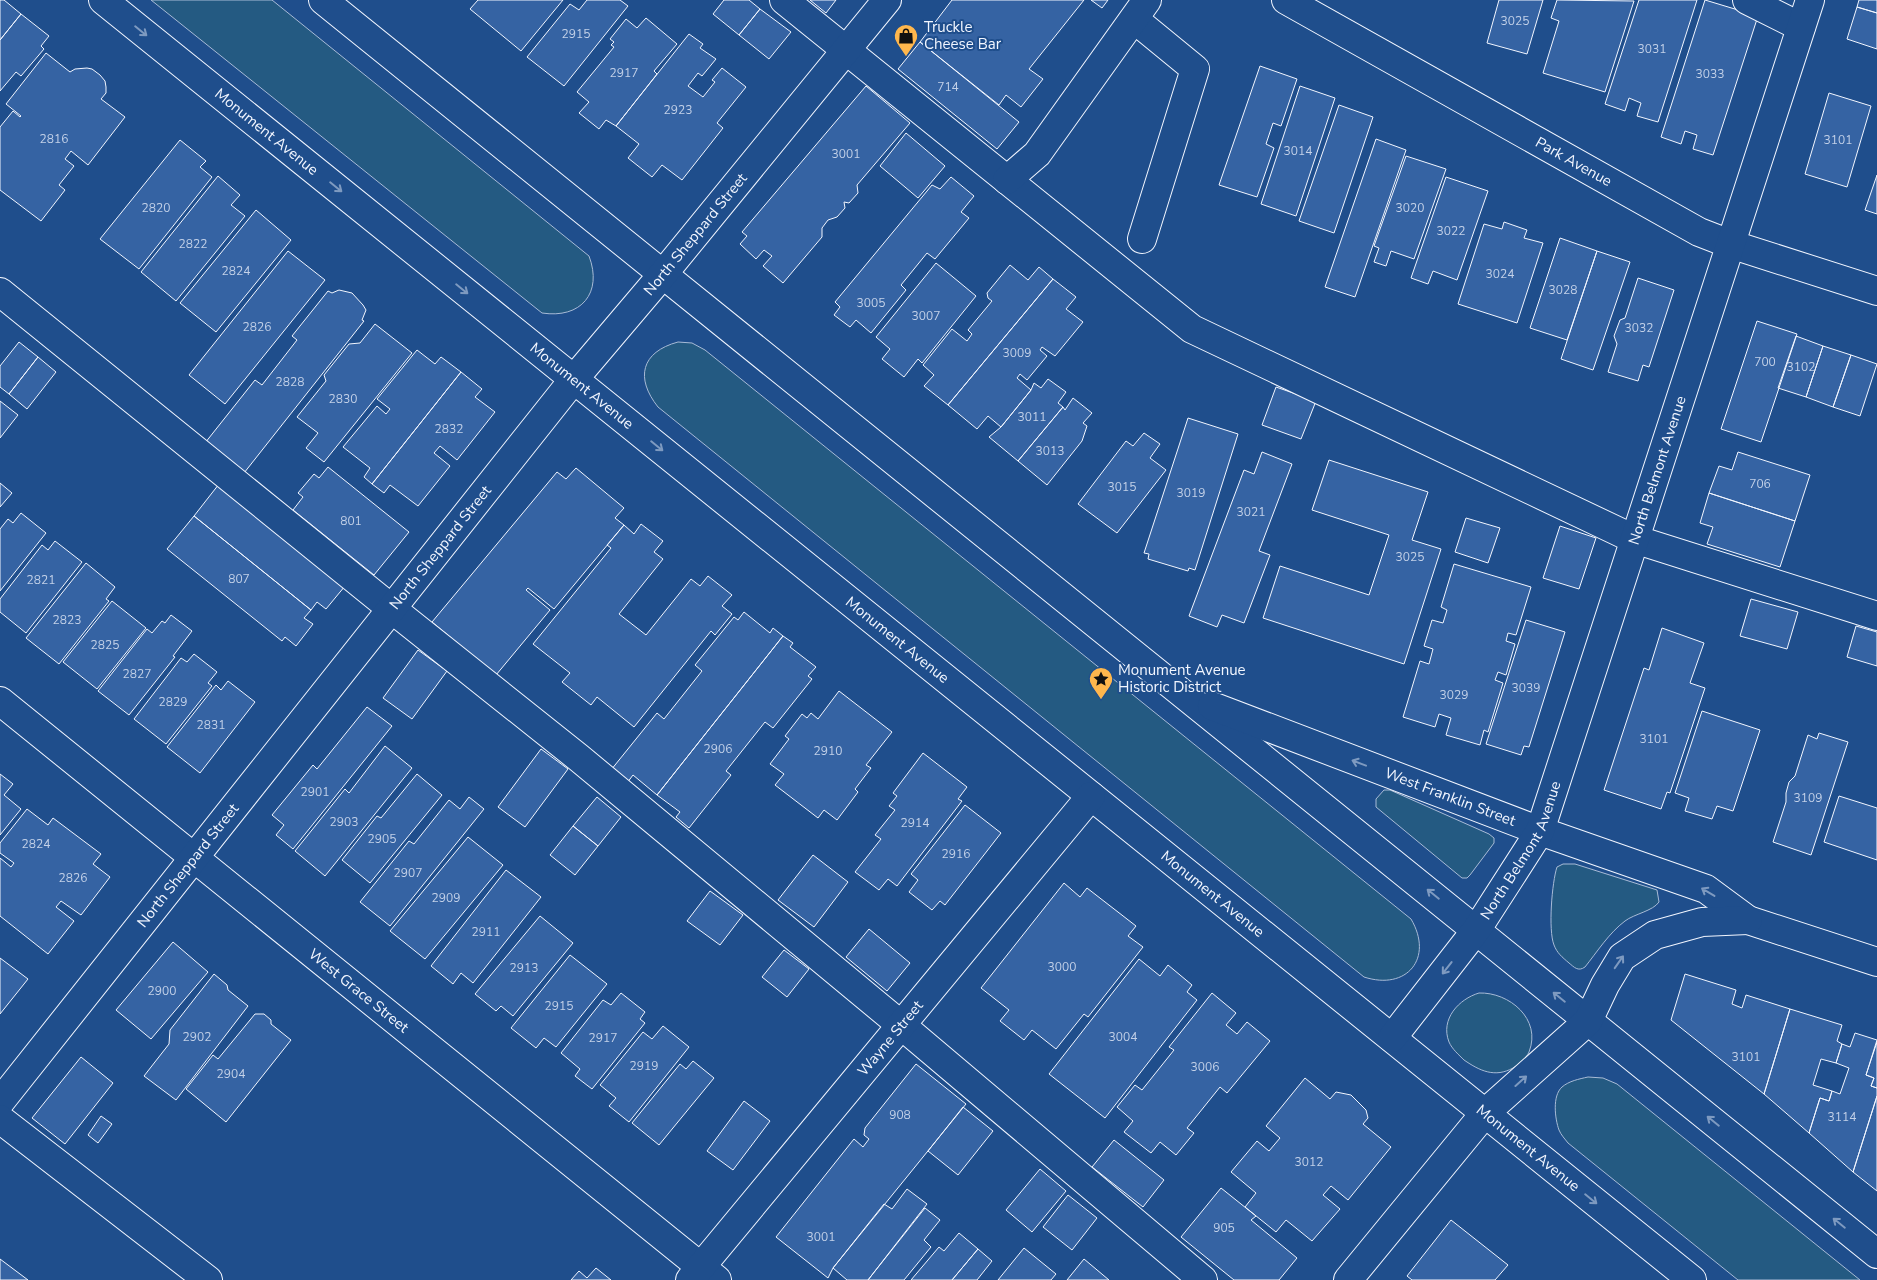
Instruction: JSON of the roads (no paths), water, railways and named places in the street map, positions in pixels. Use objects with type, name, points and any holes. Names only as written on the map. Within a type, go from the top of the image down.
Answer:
[{"type":"street","name":"Monument Avenue","points":[[103,0],[1692,1280]]},
{"type":"street","points":[[323,0],[1877,1254]]},
{"type":"street","points":[[784,0],[1192,329],[1634,539],[1877,616]]},
{"type":"street","name":"North Sheppard Street","points":[[0,1102],[574,379],[663,274],[887,0]]},
{"type":"street","name":"Park Avenue","points":[[1286,0],[1699,232],[1730,244],[1877,291]]},
{"type":"street","points":[[1747,0],[1801,26]]},
{"type":"street","name":"North Belmont Avenue","points":[[1392,1038],[1477,930],[1540,831],[1810,0]]},
{"type":"street","points":[[1007,180],[1037,154],[1140,10],[1195,69],[1142,239]]},
{"type":"street","points":[[0,292],[579,758],[902,1025],[1203,1280]]},
{"type":"street","name":"West Franklin Street","points":[[1189,698],[1540,831],[1706,889],[1748,920],[1877,962]]},
{"type":"street","name":"West Grace Street","points":[[0,701],[703,1276]]},
{"type":"street","name":"Wayne Street","points":[[703,1276],[902,1025],[1091,796]]},
{"type":"street","points":[[1348,1280],[1485,1113],[1588,1021],[1605,984],[1622,957],[1655,935],[1702,922],[1748,920]]},
{"type":"street","points":[[0,1119],[208,1280]]},
{"type":"place","name":"Truckle Cheese Bar","points":[[906,57]]},
{"type":"place","name":"Monument Avenue Historic District","points":[[1101,700]]}]
